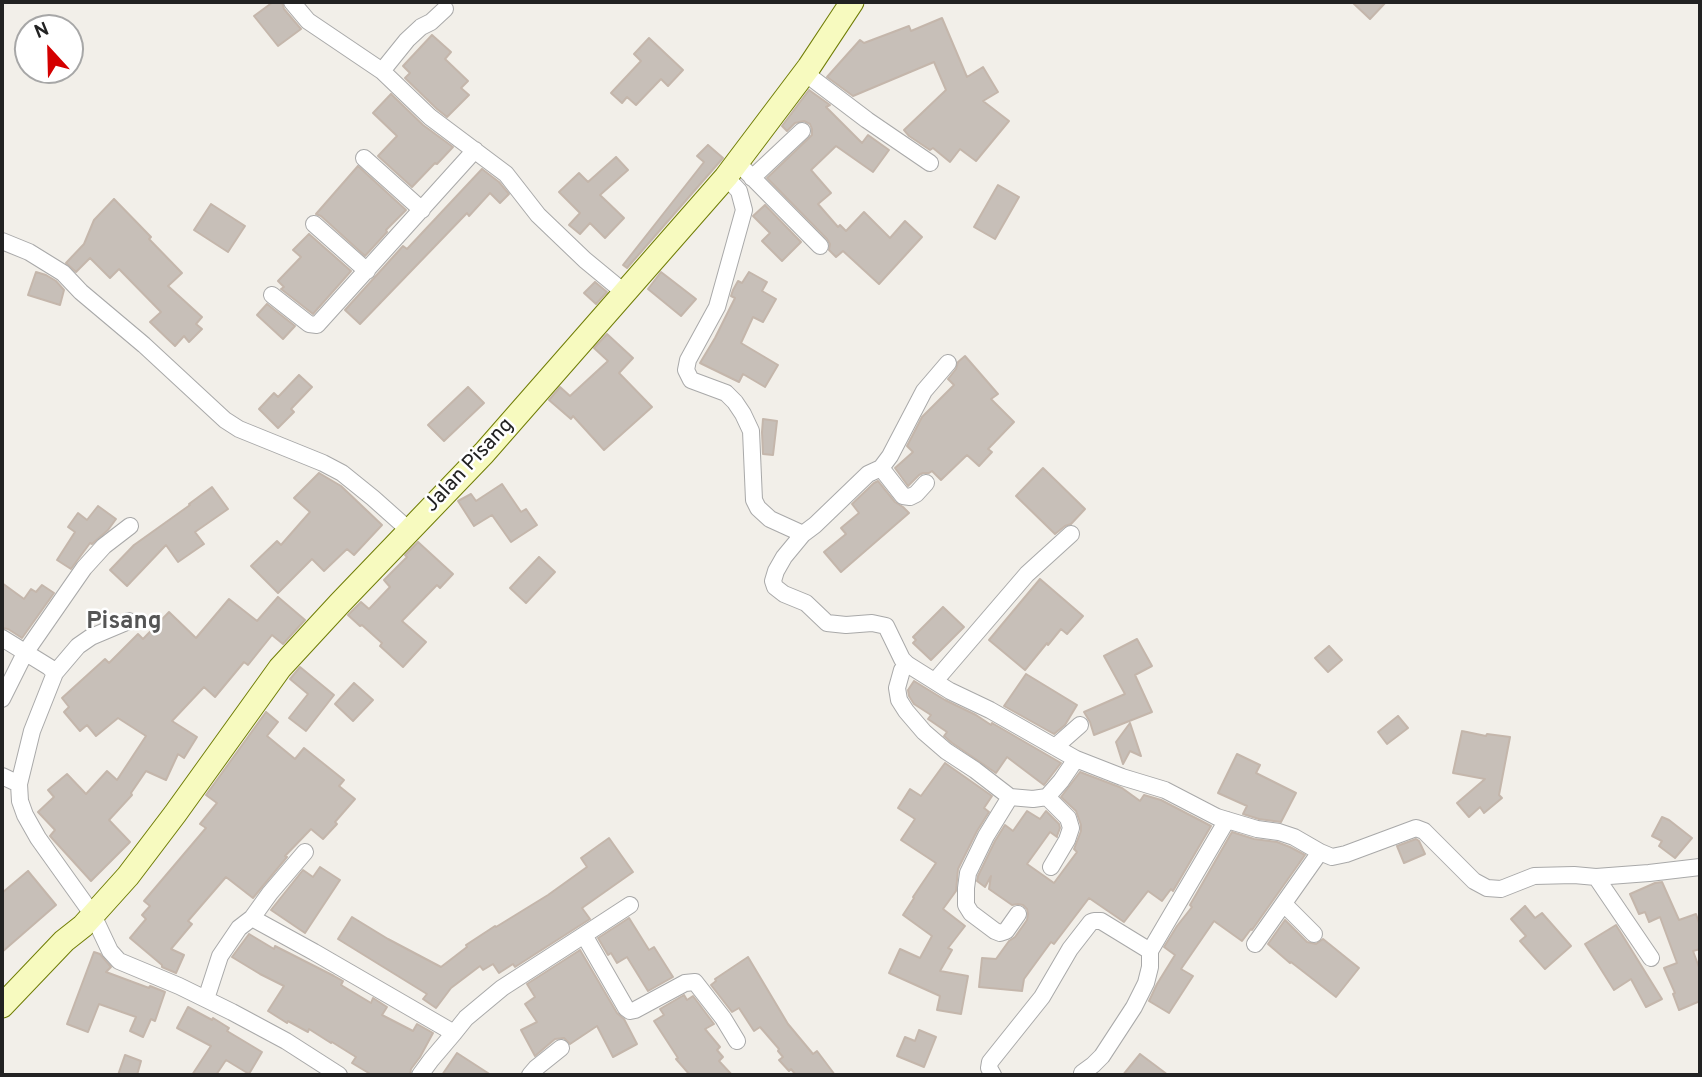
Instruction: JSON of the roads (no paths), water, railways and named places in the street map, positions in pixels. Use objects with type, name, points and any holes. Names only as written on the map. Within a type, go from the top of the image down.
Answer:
[{"type":"street","points":[[292,2],[308,21],[382,71],[430,117],[506,174],[538,215],[585,260],[625,293]]},
{"type":"street","name":"Jalan Pisang","points":[[2,1006],[128,876],[281,668],[484,453],[625,293],[738,172],[852,2]]},
{"type":"street","points":[[382,71],[407,40],[444,9]]},
{"type":"street","points":[[805,73],[930,163]]},
{"type":"street","points":[[738,172],[802,131]]},
{"type":"street","points":[[272,295],[309,324],[317,325],[475,150]]},
{"type":"street","points":[[365,158],[422,210]]},
{"type":"street","points":[[738,172],[820,246]]},
{"type":"street","points":[[738,172],[744,210],[717,307],[688,360],[686,370],[691,380],[726,393],[743,414],[751,432],[754,500],[758,508],[770,519],[803,534]]},
{"type":"street","points":[[314,224],[367,271]]},
{"type":"street","points":[[2,241],[29,252],[63,272],[81,292],[144,345],[225,420],[239,429],[342,473],[410,531]]},
{"type":"street","points":[[948,363],[924,391],[881,468],[868,474],[803,534],[776,571],[773,581],[775,587],[806,603],[827,623],[846,625],[872,622],[886,626],[907,664],[950,691],[990,710],[1076,759],[1166,790],[1217,817],[1294,837],[1332,857],[1416,828],[1423,831],[1474,881],[1487,888],[1501,889],[1534,876],[1596,877],[1700,867]]},
{"type":"street","points":[[881,468],[903,496],[916,494],[926,483]]},
{"type":"street","points":[[2,699],[27,654],[85,568],[104,546],[130,526]]},
{"type":"street","points":[[935,681],[1027,574],[1071,534]]},
{"type":"street","points":[[129,621],[91,637],[52,670],[32,731],[11,780],[24,816],[88,920],[119,961],[206,999],[286,1041],[338,1075]]},
{"type":"street","points":[[2,638],[52,670]]},
{"type":"street","points":[[907,664],[902,670],[897,688],[899,700],[906,711],[924,732],[946,751],[1010,797],[1047,797],[1076,759]]},
{"type":"street","points":[[1055,747],[1080,725]]},
{"type":"street","points":[[1010,797],[986,836],[968,873],[967,905],[971,913],[1000,933],[1006,931],[1018,914]]},
{"type":"street","points":[[1047,797],[1068,818],[1071,828],[1051,867]]},
{"type":"street","points":[[1082,1073],[1102,1056],[1142,993],[1150,967],[1150,951],[1227,820]]},
{"type":"street","points":[[206,999],[220,956],[239,928],[252,918],[305,852]]},
{"type":"street","points":[[1255,944],[1320,852]]},
{"type":"street","points":[[1596,877],[1651,958]]},
{"type":"street","points":[[1284,904],[1314,934]]},
{"type":"street","points":[[420,1075],[466,1018],[502,988],[630,905]]},
{"type":"street","points":[[252,918],[454,1033]]},
{"type":"street","points":[[993,1075],[989,1068],[990,1062],[1042,998],[1070,949],[1091,922],[1101,921],[1150,951]]},
{"type":"street","points":[[584,934],[630,1011],[685,983],[695,982],[737,1041]]},
{"type":"street","points":[[530,1075],[561,1048]]},
{"type":"district","name":"Pisang","points":[[124,623]]}]
